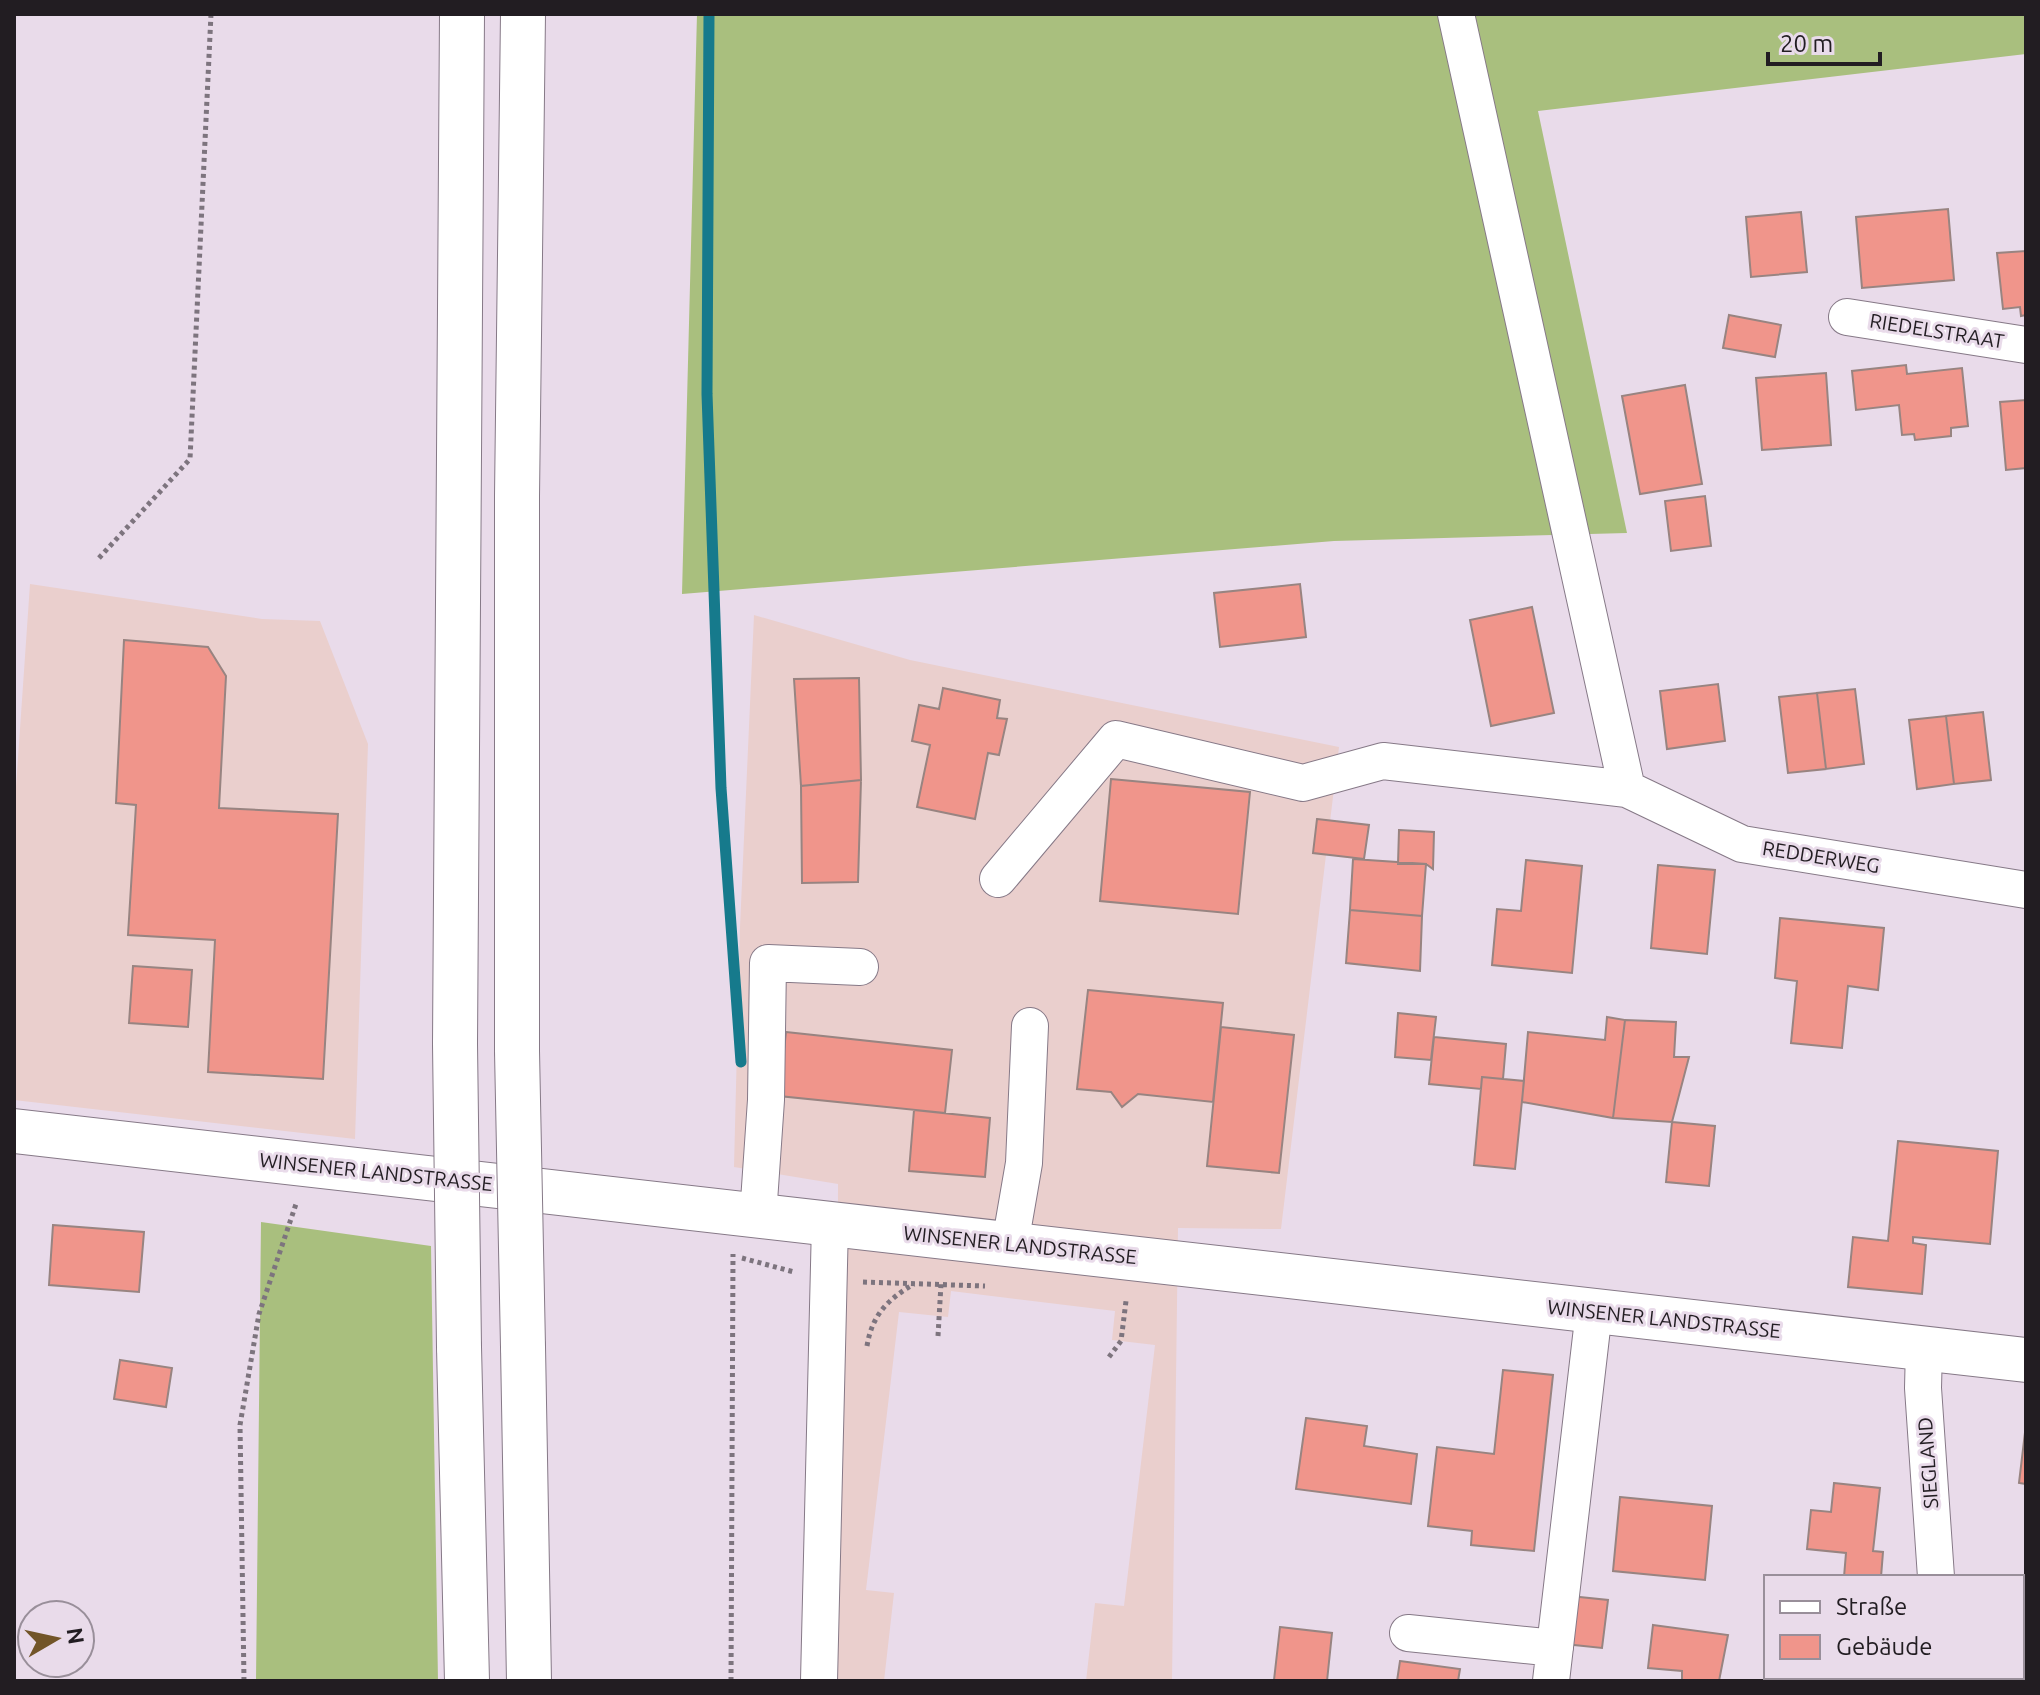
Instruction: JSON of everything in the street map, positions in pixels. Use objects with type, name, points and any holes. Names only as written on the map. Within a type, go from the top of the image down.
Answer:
[{"type":"main road","points":[[462,14],[455,1044],[467,1681]]},
{"type":"main road","points":[[523,14],[517,496],[517,1051],[529,1681]]},
{"type":"main road","name":"WINSENER LANDSTRASSE","points":[[14,1131],[2026,1360]]},
{"type":"street","points":[[1456,14],[1627,789]]},
{"type":"street","name":"RIEDELSTRAAT","points":[[1847,317],[2026,345]]},
{"type":"street","name":"REDDERWEG","points":[[998,879],[1116,739],[1303,783],[1383,761],[1627,789],[1742,844],[2026,890]]},
{"type":"street","points":[[745,1214],[766,1100],[768,963],[860,967]]},
{"type":"street","points":[[1010,1244],[1024,1163],[1030,1026]]},
{"type":"street","points":[[819,1681],[830,1224]]},
{"type":"street","points":[[1408,1633],[1553,1664],[1594,1311]]},
{"type":"street","name":"SIEGLAND","points":[[1924,1348],[1923,1388],[1936,1575]]},
{"type":"path","points":[[99,558],[190,459],[211,14]]},
{"type":"path","points":[[244,1681],[240,1425],[259,1314],[296,1203],[299,1163]]},
{"type":"path","points":[[731,1681],[745,1214]]},
{"type":"path","points":[[938,1336],[941,1284]]},
{"type":"path","points":[[1109,1357],[1121,1341],[1126,1301]]},
{"type":"shaded area","points":[[30,584],[262,619],[320,621],[368,744],[355,1139],[14,1100],[14,816]]},
{"type":"shaded area","points":[[754,615],[910,660],[1339,747],[1281,1229],[1178,1228],[1172,1681],[1086,1681],[1095,1603],[1124,1606],[1155,1345],[1112,1340],[1115,1311],[951,1291],[948,1317],[899,1312],[866,1590],[894,1593],[884,1681],[837,1681],[838,1184],[734,1167],[740,927]]},
{"type":"green space","points":[[697,14],[2026,14],[2026,54],[1538,111],[1627,533],[1334,541],[682,594]]},
{"type":"green space","points":[[261,1222],[431,1246],[438,1681],[256,1681]]},
{"type":"building","points":[[1948,209],[1954,280],[1862,288],[1856,217]]},
{"type":"building","points":[[1801,212],[1807,272],[1751,277],[1746,217]]},
{"type":"building","points":[[2026,251],[2026,315],[2021,316],[2020,307],[2003,309],[1997,253]]},
{"type":"building","points":[[1729,315],[1781,325],[1775,357],[1723,348]]},
{"type":"building","points":[[1906,365],[1907,374],[1962,368],[1968,426],[1951,428],[1951,436],[1915,440],[1914,434],[1902,435],[1899,405],[1856,410],[1852,371]]},
{"type":"building","points":[[1826,373],[1831,445],[1762,450],[1756,378]]},
{"type":"building","points":[[1685,385],[1702,484],[1640,494],[1622,396]]},
{"type":"building","points":[[2026,400],[2026,468],[2006,470],[2000,402]]},
{"type":"building","points":[[1705,496],[1711,546],[1671,551],[1665,501]]},
{"type":"building","points":[[1300,584],[1306,637],[1220,647],[1214,593]]},
{"type":"building","points":[[1532,607],[1554,713],[1491,726],[1470,620]]},
{"type":"building","points":[[124,640],[208,647],[226,676],[219,808],[338,814],[323,1079],[208,1072],[215,940],[128,935],[136,805],[116,803]]},
{"type":"building","points":[[859,678],[861,780],[801,786],[794,679]]},
{"type":"building","points":[[1718,684],[1725,741],[1667,749],[1660,691]]},
{"type":"building","points":[[943,688],[1000,700],[997,718],[1007,719],[999,755],[988,753],[975,819],[917,807],[930,745],[912,741],[919,705],[939,709]]},
{"type":"building","points":[[1855,689],[1864,764],[1826,769],[1817,693]]},
{"type":"building","points":[[1817,693],[1826,769],[1788,773],[1779,697]]},
{"type":"building","points":[[1983,712],[1991,780],[1954,784],[1946,716]]},
{"type":"building","points":[[1946,716],[1954,784],[1917,789],[1909,720]]},
{"type":"building","points":[[1111,779],[1250,792],[1238,914],[1100,901]]},
{"type":"building","points":[[861,780],[858,882],[802,883],[801,786]]},
{"type":"building","points":[[1317,819],[1369,825],[1364,859],[1313,853]]},
{"type":"building","points":[[1399,830],[1434,832],[1433,869],[1426,864],[1398,864]]},
{"type":"building","points":[[1353,859],[1426,864],[1422,916],[1350,910]]},
{"type":"building","points":[[1526,860],[1582,866],[1572,973],[1492,965],[1497,909],[1521,911]]},
{"type":"building","points":[[1658,865],[1715,870],[1707,954],[1651,948]]},
{"type":"building","points":[[1350,910],[1422,916],[1420,971],[1346,963]]},
{"type":"building","points":[[1780,918],[1884,928],[1878,990],[1848,986],[1842,1048],[1791,1043],[1797,981],[1775,978]]},
{"type":"building","points":[[133,966],[192,970],[188,1027],[129,1023]]},
{"type":"building","points":[[1088,990],[1223,1003],[1213,1102],[1138,1094],[1122,1107],[1111,1092],[1077,1089]]},
{"type":"building","points":[[1398,1013],[1436,1017],[1431,1060],[1395,1057]]},
{"type":"building","points":[[1607,1017],[1625,1020],[1613,1118],[1522,1102],[1528,1032],[1605,1040]]},
{"type":"building","points":[[1625,1020],[1676,1022],[1674,1057],[1689,1057],[1672,1122],[1613,1118]]},
{"type":"building","points":[[1221,1027],[1294,1035],[1279,1173],[1207,1166]]},
{"type":"building","points":[[786,1032],[952,1050],[945,1113],[779,1096]]},
{"type":"building","points":[[1434,1037],[1506,1044],[1503,1079],[1482,1077],[1481,1089],[1429,1084]]},
{"type":"building","points":[[1482,1077],[1524,1081],[1515,1169],[1474,1165]]},
{"type":"building","points":[[914,1110],[990,1118],[985,1177],[909,1171]]},
{"type":"building","points":[[1672,1122],[1715,1126],[1709,1186],[1666,1182]]},
{"type":"building","points":[[1898,1141],[1998,1151],[1990,1244],[1913,1237],[1913,1243],[1926,1245],[1922,1294],[1848,1287],[1853,1237],[1888,1241]]},
{"type":"building","points":[[53,1225],[144,1232],[139,1292],[49,1285]]},
{"type":"building","points":[[120,1360],[172,1368],[166,1407],[114,1399]]},
{"type":"building","points":[[1503,1370],[1553,1375],[1534,1551],[1471,1545],[1472,1531],[1428,1526],[1437,1447],[1494,1454]]},
{"type":"building","points":[[1306,1418],[1367,1426],[1364,1446],[1417,1454],[1411,1504],[1296,1489]]},
{"type":"building","points":[[2026,1424],[2026,1484],[2019,1483]]},
{"type":"building","points":[[1834,1483],[1880,1488],[1873,1551],[1883,1552],[1881,1575],[1844,1575],[1846,1553],[1807,1549],[1811,1510],[1831,1512]]},
{"type":"building","points":[[1620,1497],[1712,1506],[1705,1580],[1613,1571]]},
{"type":"building","points":[[1570,1596],[1608,1600],[1602,1648],[1565,1644]]},
{"type":"building","points":[[1653,1625],[1728,1635],[1719,1681],[1682,1681],[1682,1671],[1648,1668]]},
{"type":"building","points":[[1280,1627],[1332,1633],[1327,1681],[1274,1680]]},
{"type":"building","points":[[1400,1661],[1460,1669],[1458,1681],[1397,1681]]},
{"type":"waterway","points":[[709,14],[707,394],[721,788],[741,1062]]}]
